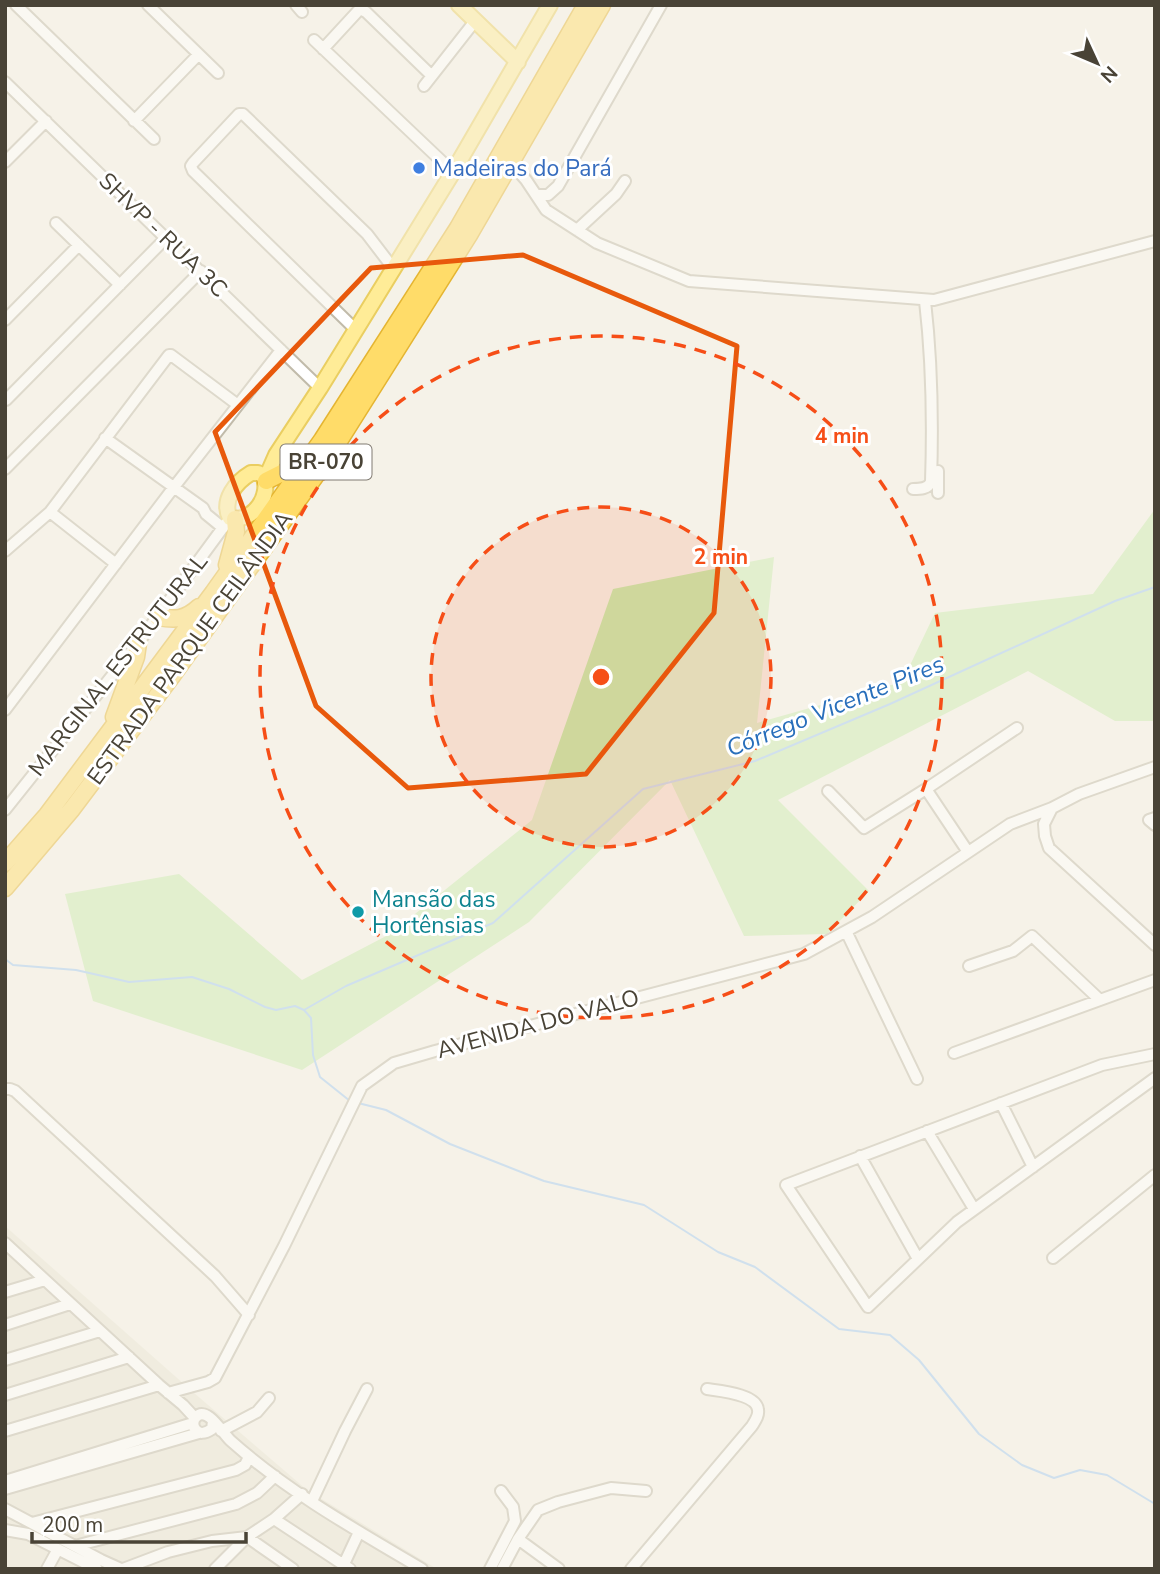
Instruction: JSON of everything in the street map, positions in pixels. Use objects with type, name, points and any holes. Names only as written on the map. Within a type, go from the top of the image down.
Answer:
[{"type":"highway","name":"ESTRADA PARQUE CEILÂNDIA","points":[[5,863],[47,815],[217,588],[341,413],[458,228],[586,5]]},
{"type":"highway","name":"ESTRADA PARQUE CEILÂNDIA","points":[[5,888],[72,809],[173,676],[329,457],[455,258],[602,5]]},
{"type":"highway","points":[[263,478],[286,471],[315,450]]},
{"type":"highway","points":[[158,617],[176,620],[193,613],[217,588],[234,544],[236,531],[229,522]]},
{"type":"highway","points":[[107,735],[136,656],[138,643]]},
{"type":"main road","points":[[263,478],[246,476],[234,487],[227,505],[229,522],[246,517],[260,505],[265,496],[263,478],[276,455],[356,330],[389,264],[453,172],[550,5]]},
{"type":"main road","points":[[466,12],[518,61]]},
{"type":"street","points":[[16,5],[154,139]]},
{"type":"street","points":[[148,5],[218,73]]},
{"type":"street","points":[[536,195],[548,195],[558,186],[661,5]]},
{"type":"street","points":[[323,49],[358,11],[362,10],[431,75]]},
{"type":"street","points":[[424,86],[466,12]]},
{"type":"street","points":[[314,40],[453,172]]},
{"type":"street","points":[[134,121],[198,55]]},
{"type":"street","name":"SHVP - RUA 3C","points":[[5,82],[320,388]]},
{"type":"street","points":[[356,330],[193,171],[192,163],[239,114],[243,114],[367,234],[389,264]]},
{"type":"street","points":[[5,162],[46,121]]},
{"type":"street","points":[[510,163],[526,180],[546,210],[597,243],[689,281],[929,300],[1155,241]]},
{"type":"street","points":[[577,230],[625,181]]},
{"type":"street","points":[[56,223],[120,285]]},
{"type":"street","points":[[6,400],[166,238]]},
{"type":"street","points":[[5,320],[79,245]]},
{"type":"street","points":[[5,469],[201,271]]},
{"type":"street","points":[[913,489],[925,488],[931,482],[929,300]]},
{"type":"street","points":[[929,300],[938,493]]},
{"type":"street","points":[[5,710],[281,349]]},
{"type":"street","points":[[5,551],[50,512],[169,355],[238,405]]},
{"type":"street","points":[[105,438],[203,509],[210,509],[229,522]]},
{"type":"street","points":[[50,512],[116,564]]},
{"type":"street","name":"MARGINAL ESTRUTURAL","points":[[5,810],[138,643],[229,522]]},
{"type":"street","points":[[828,791],[864,828],[1017,728]]},
{"type":"street","name":"AVENIDA DO VALO","points":[[168,1393],[215,1378],[362,1086],[394,1063],[804,954],[872,918],[1010,824],[1079,794],[1155,767]]},
{"type":"street","points":[[926,789],[968,852]]},
{"type":"street","points":[[1052,808],[1044,824],[1049,848],[1155,945]]},
{"type":"street","points":[[1155,818],[1149,820],[1155,825]]},
{"type":"street","points":[[846,931],[917,1079]]},
{"type":"street","points":[[969,966],[1013,951],[1032,936],[1100,1000]]},
{"type":"street","points":[[954,1053],[1155,980]]},
{"type":"street","points":[[1155,1054],[1102,1065],[786,1185],[868,1307],[957,1222],[1155,1079]]},
{"type":"street","points":[[5,1089],[15,1091],[215,1276],[249,1315]]},
{"type":"street","points":[[1001,1103],[1032,1167]]},
{"type":"street","points":[[927,1131],[974,1209]]},
{"type":"street","points":[[860,1156],[918,1259]]},
{"type":"street","points":[[1054,1258],[1155,1175]]},
{"type":"street","points":[[5,1244],[10,1254],[44,1280],[202,1423],[222,1433],[249,1457],[307,1498],[422,1569]]},
{"type":"street","points":[[5,1292],[44,1280]]},
{"type":"street","points":[[5,1325],[70,1304]]},
{"type":"street","points":[[5,1360],[100,1331]]},
{"type":"street","points":[[5,1395],[129,1357]]},
{"type":"street","points":[[5,1431],[159,1385]]},
{"type":"street","points":[[218,1568],[247,1537],[307,1498],[368,1389]]},
{"type":"street","points":[[631,1569],[752,1426],[759,1413],[758,1406],[748,1397],[708,1389]]},
{"type":"street","points":[[222,1433],[257,1412],[269,1398]]},
{"type":"street","points":[[5,1482],[202,1423]]},
{"type":"street","points":[[5,1489],[202,1423]]},
{"type":"street","points":[[32,1523],[236,1470],[245,1465],[249,1457]]},
{"type":"street","points":[[75,1546],[236,1504],[257,1493],[275,1476]]},
{"type":"street","points":[[502,1569],[538,1510],[611,1488],[646,1491]]},
{"type":"street","points":[[490,1569],[515,1521],[513,1507],[501,1490]]},
{"type":"street","points":[[5,1509],[122,1569],[168,1552],[212,1541],[247,1537],[293,1569]]},
{"type":"street","points":[[275,1519],[347,1566],[359,1532]]},
{"type":"street","points":[[5,1530],[28,1534],[97,1569]]},
{"type":"street","points":[[518,1539],[559,1569]]},
{"type":"street","points":[[47,1569],[58,1549]]},
{"type":"highlighted area","points":[[523,255],[737,346],[714,613],[586,774],[408,788],[316,706],[215,432],[371,268]]},
{"type":"shaded area","points":[[5,1226],[307,1490],[437,1569],[5,1569]]},
{"type":"green space","points":[[1155,509],[1155,721],[1115,721],[1028,671],[778,800],[869,891],[827,934],[744,936],[670,780],[529,922],[302,1070],[93,1001],[65,894],[179,874],[302,980],[390,934],[532,820],[613,589],[774,557],[757,723],[902,682],[935,613],[1093,594]]},
{"type":"waterway","name":"Córrego Vicente Pires","points":[[304,1010],[346,986],[493,923],[643,789],[755,761],[890,704],[1115,601],[1155,587]]},
{"type":"waterway","name":"Córrego Vicente Pires","points":[[5,959],[13,965],[76,970],[129,982],[192,977],[229,989],[265,1007],[276,1010],[295,1006],[304,1010],[311,1018],[313,1055],[320,1077],[350,1101]]},
{"type":"waterway","points":[[358,1103],[386,1110],[450,1144],[544,1181],[644,1205],[718,1252],[755,1267],[839,1329],[890,1335],[919,1360],[979,1434],[1022,1465],[1054,1478],[1080,1470],[1107,1475],[1155,1504]]},
{"type":"place","name":"Madeiras do Pará","points":[[419,168]]},
{"type":"place","name":"Mansão das Hortênsias","points":[[358,912]]}]
